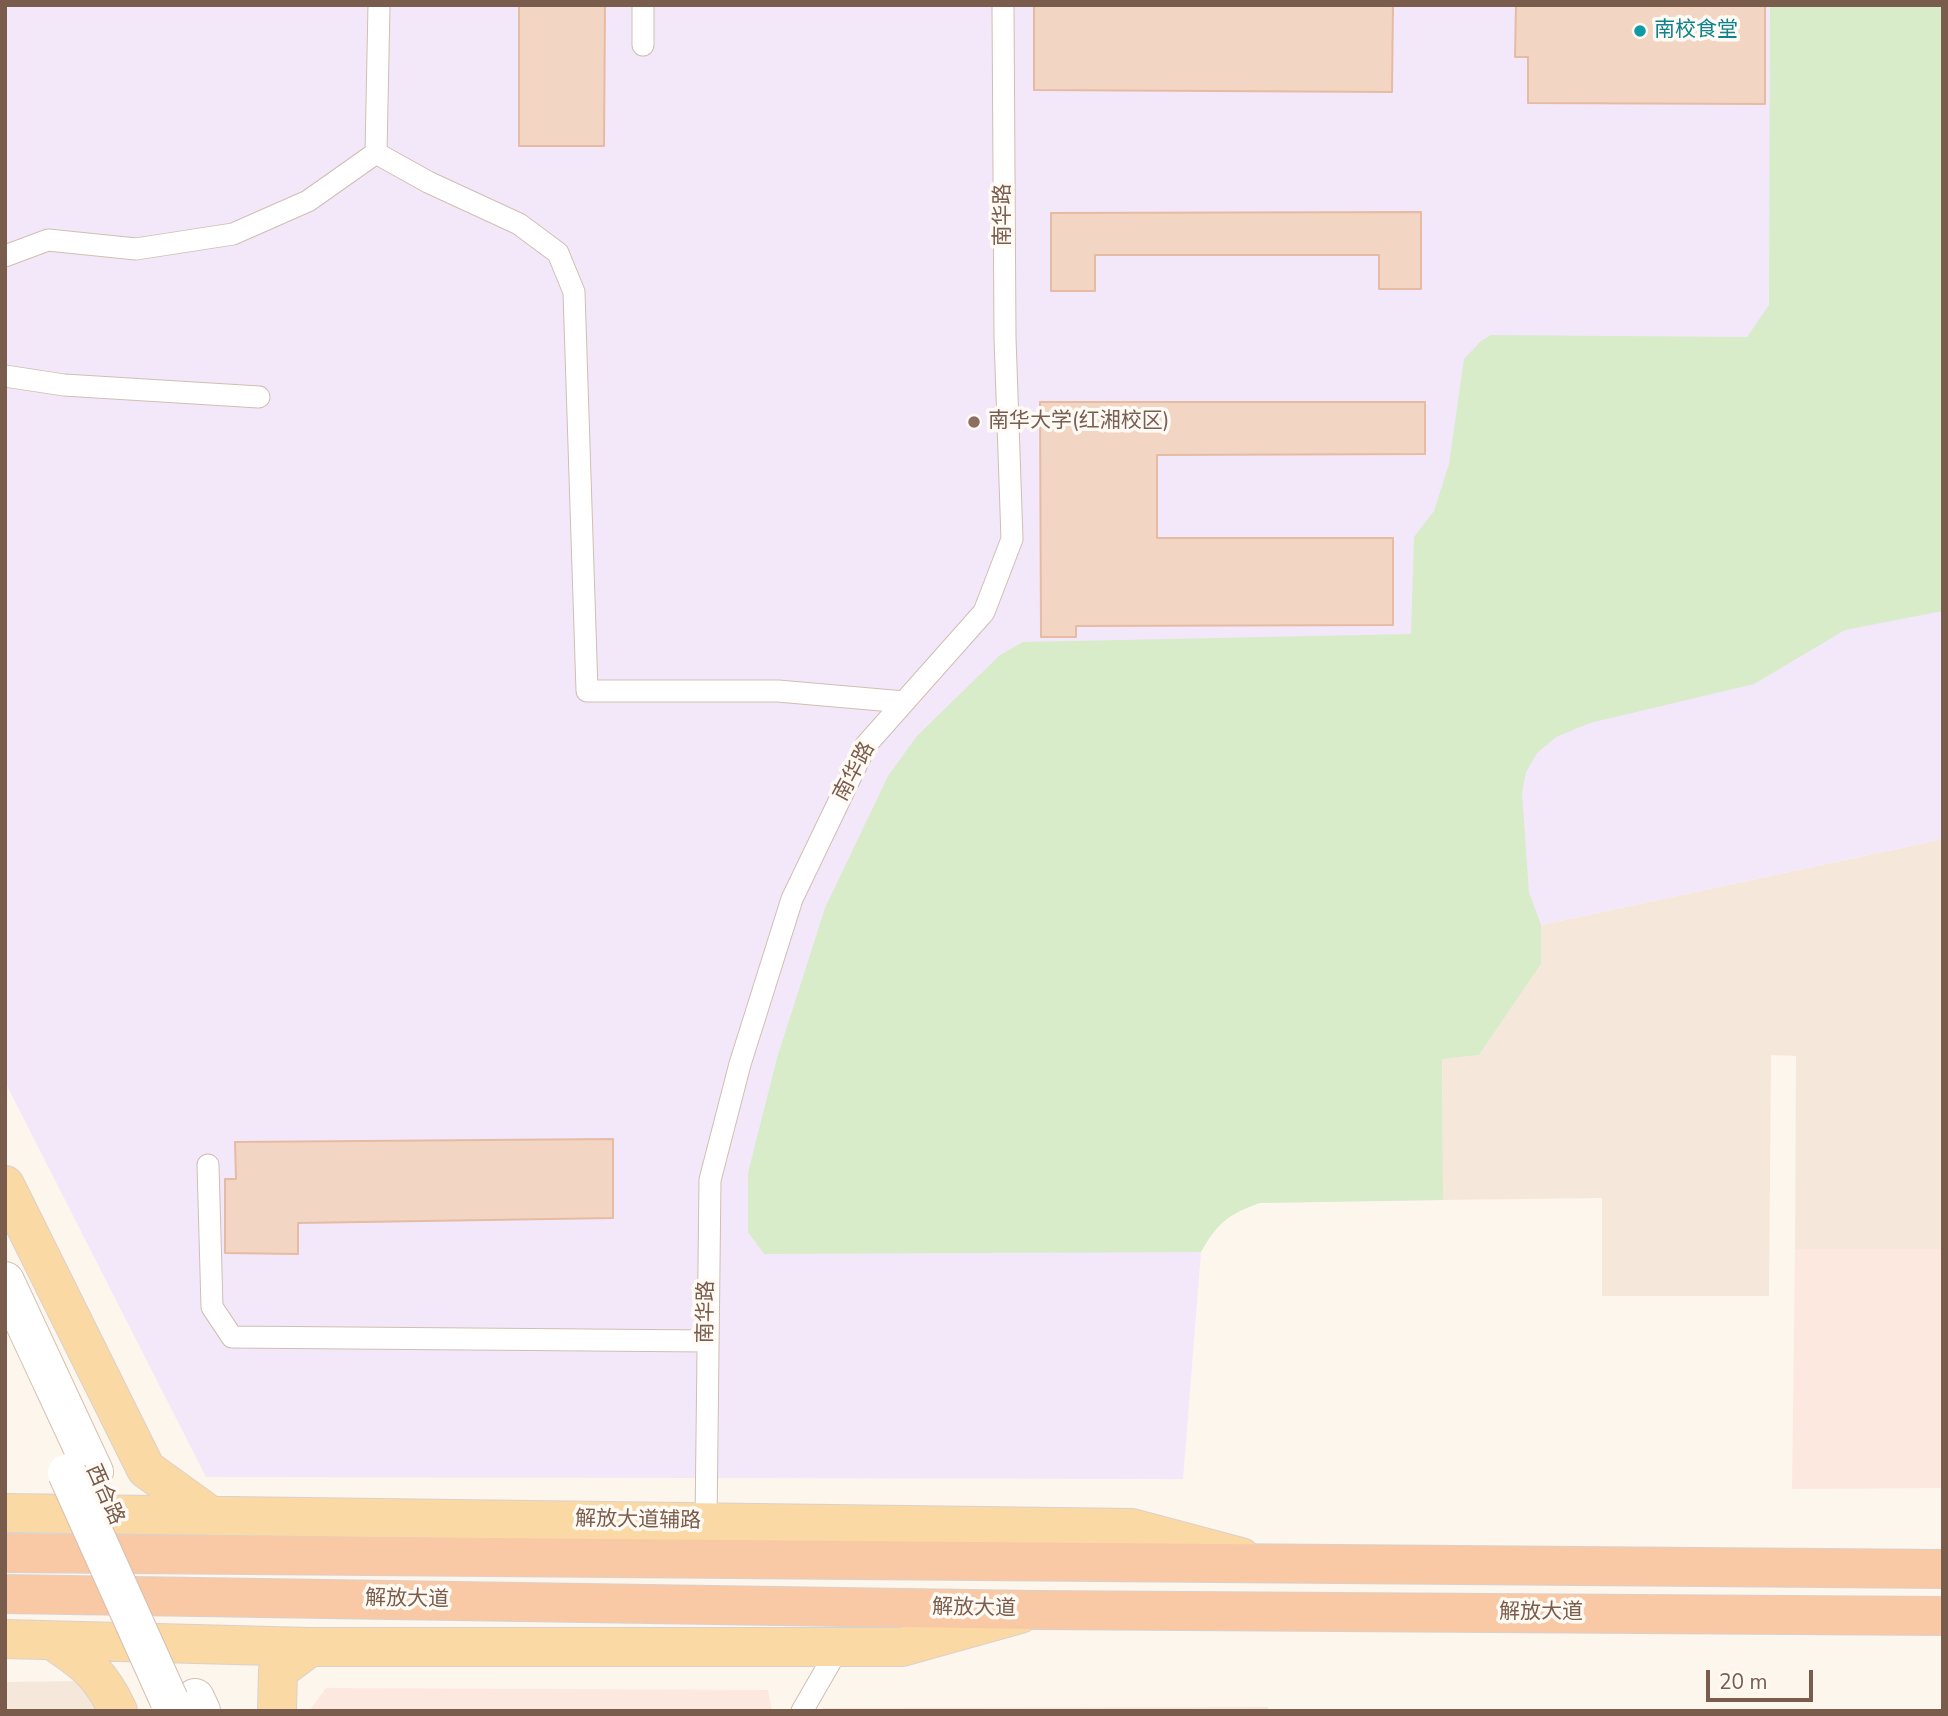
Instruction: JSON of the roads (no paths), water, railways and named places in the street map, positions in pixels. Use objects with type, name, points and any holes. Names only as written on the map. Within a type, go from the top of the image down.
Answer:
[{"type":"highway","name":"解放大道","points":[[5,1553],[1943,1569]]},
{"type":"highway","name":"解放大道","points":[[5,1594],[1035,1610],[1943,1616]]},
{"type":"main road","points":[[5,1185],[146,1469],[211,1516]]},
{"type":"main road","name":"西合路","points":[[5,1281],[80,1473],[185,1705]]},
{"type":"main road","name":"西合路","points":[[5,1342],[80,1473]]},
{"type":"main road","name":"解放大道辅路","points":[[5,1513],[1132,1528],[1267,1564]]},
{"type":"main road","points":[[5,1639],[310,1647],[902,1647],[1035,1610]]},
{"type":"main road","points":[[52,1641],[86,1662],[108,1690],[118,1711]]},
{"type":"main road","points":[[277,1711],[278,1671],[310,1647]]},
{"type":"lane","points":[[376,153],[379,5]]},
{"type":"lane","points":[[643,5],[643,45]]},
{"type":"lane","name":"南华路","points":[[706,1522],[710,1180],[740,1064],[792,899],[866,746],[984,612],[1012,540],[1005,338],[1003,5]]},
{"type":"lane","points":[[5,256],[48,240],[136,249],[233,234],[308,201],[376,153]]},
{"type":"lane","points":[[376,153],[428,182],[519,224],[558,253],[574,292],[587,691],[778,691],[904,702]]},
{"type":"lane","points":[[5,376],[64,385],[259,397]]},
{"type":"lane","points":[[208,1165],[212,1307],[232,1337],[707,1341]]},
{"type":"lane","points":[[802,1711],[839,1647]]},
{"type":"place","name":"南校食堂","points":[[1640,31]]},
{"type":"place","name":"南华大学(红湘校区)","points":[[974,422]]}]
